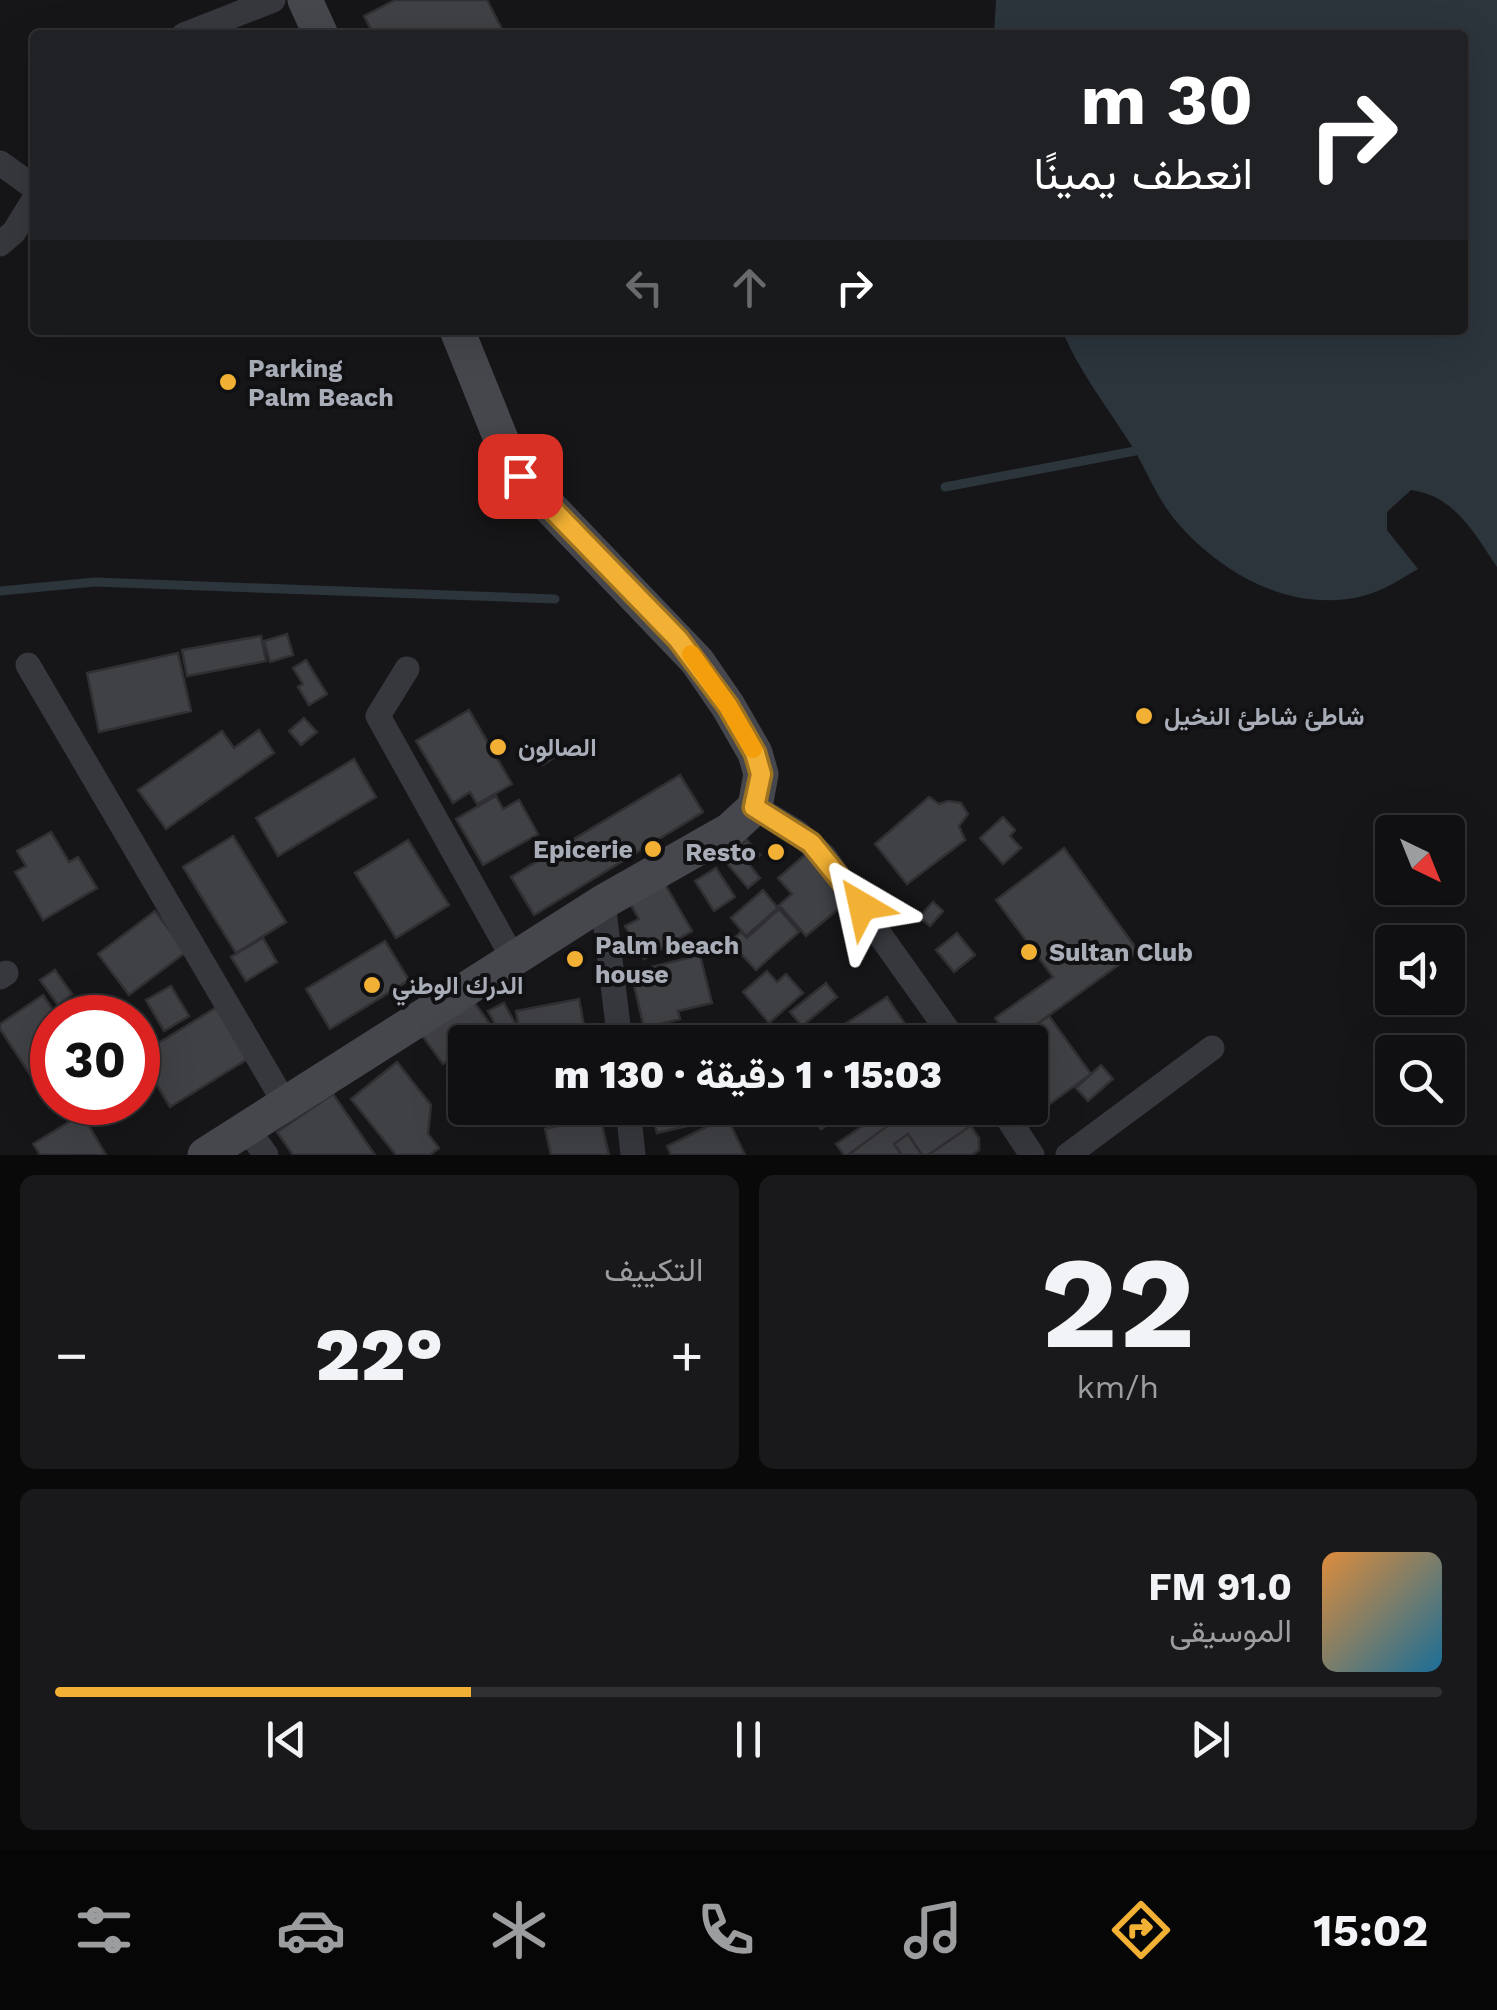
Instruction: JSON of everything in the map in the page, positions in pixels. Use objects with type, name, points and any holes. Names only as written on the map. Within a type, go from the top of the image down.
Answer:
[{"type":"street","points":[[197,30],[273,0]]},
{"type":"street","points":[[305,0],[319,30]]},
{"type":"street","points":[[0,162],[30,184]]},
{"type":"street","points":[[0,244],[14,232],[30,206]]},
{"type":"street","points":[[205,1155],[256,1142],[286,1104],[603,902],[730,830],[754,807],[761,774],[755,753],[728,706],[678,639],[520,476],[458,335]]},
{"type":"street","points":[[28,664],[286,1104]]},
{"type":"street","points":[[407,669],[378,716],[513,958]]},
{"type":"street","points":[[754,807],[796,832],[824,856],[944,1025]]},
{"type":"street","points":[[603,902],[618,1025]]},
{"type":"street","points":[[1068,1155],[1212,1048]]},
{"type":"street","points":[[630,1125],[634,1155]]},
{"type":"street","points":[[1010,1125],[1023,1151]]},
{"type":"shaded area","points":[[996,0],[1497,0],[1497,567],[1451,508],[1411,490],[1387,512],[1387,530],[1418,569],[1385,588],[1336,600],[1284,594],[1259,585],[1213,557],[1175,520],[1064,335],[1468,335],[1468,30],[994,30]]},
{"type":"building","points":[[395,0],[487,0],[502,30],[371,30],[364,16]]},
{"type":"building","points":[[287,634],[293,655],[270,662],[264,641]]},
{"type":"building","points":[[261,636],[266,661],[187,676],[182,650]]},
{"type":"building","points":[[178,653],[191,711],[99,732],[87,673]]},
{"type":"building","points":[[306,660],[327,694],[309,705],[293,668]]},
{"type":"building","points":[[469,710],[512,784],[477,804],[470,792],[453,803],[416,741]]},
{"type":"building","points":[[304,718],[317,732],[301,745],[289,731]]},
{"type":"building","points":[[259,730],[274,753],[166,829],[138,790],[222,731],[234,748]]},
{"type":"building","points":[[552,742],[559,754],[543,765],[535,753]]},
{"type":"building","points":[[354,759],[376,797],[278,856],[256,818]]},
{"type":"building","points":[[680,775],[703,812],[534,915],[511,877]]},
{"type":"building","points":[[496,796],[503,809],[519,800],[538,834],[483,865],[456,819]]},
{"type":"building","points":[[929,797],[939,804],[961,803],[968,814],[959,826],[965,840],[907,884],[875,844]]},
{"type":"building","points":[[1003,817],[1015,830],[1010,836],[1021,848],[1003,864],[980,838]]},
{"type":"building","points":[[51,832],[69,862],[78,857],[97,888],[43,920],[15,872],[26,866],[17,851]]},
{"type":"building","points":[[233,836],[286,922],[236,953],[183,867]]},
{"type":"building","points":[[408,840],[449,905],[396,938],[355,873]]},
{"type":"building","points":[[747,840],[760,855],[749,864],[760,878],[748,888],[724,860]]},
{"type":"building","points":[[1064,848],[1138,951],[1036,1025],[1000,1025],[995,1018],[1053,977],[996,900]]},
{"type":"building","points":[[808,852],[849,900],[806,936],[780,906],[746,936],[731,918],[763,890],[777,907],[792,894],[778,878]]},
{"type":"building","points":[[716,868],[735,897],[714,911],[695,881]]},
{"type":"building","points":[[662,879],[692,931],[644,959],[625,926],[639,919],[628,900]]},
{"type":"building","points":[[933,902],[943,911],[930,926],[919,917]]},
{"type":"building","points":[[779,909],[799,932],[756,970],[730,942],[741,932],[747,938]]},
{"type":"building","points":[[155,911],[186,952],[129,995],[98,954]]},
{"type":"building","points":[[957,933],[975,955],[954,972],[936,950]]},
{"type":"building","points":[[263,938],[277,962],[246,981],[231,957]]},
{"type":"building","points":[[385,941],[409,980],[330,1029],[306,989]]},
{"type":"building","points":[[700,955],[712,1003],[678,1011],[680,1019],[643,1025],[631,972]]},
{"type":"building","points":[[55,970],[72,994],[51,995],[40,980]]},
{"type":"building","points":[[767,971],[777,982],[786,974],[803,993],[769,1023],[743,992]]},
{"type":"building","points":[[826,983],[837,997],[803,1025],[790,1012]]},
{"type":"building","points":[[171,986],[189,1016],[164,1031],[160,1024],[160,995],[155,995]]},
{"type":"building","points":[[887,997],[906,1025],[843,1025]]},
{"type":"building","points":[[471,998],[491,1025],[448,1025],[448,1060],[443,1064],[421,1034]]},
{"type":"building","points":[[579,999],[584,1025],[518,1025],[516,1011]]},
{"type":"building","points":[[504,1003],[516,1025],[495,1025],[488,1011]]},
{"type":"building","points":[[30,1004],[30,1074],[0,1029],[0,1024]]},
{"type":"building","points":[[217,1007],[249,1058],[170,1107],[160,1090],[160,1042]]},
{"type":"building","points":[[1049,1016],[1091,1074],[1048,1105],[1048,1025],[1036,1025]]},
{"type":"building","points":[[397,1062],[431,1105],[428,1134],[439,1148],[430,1155],[396,1155],[351,1099]]},
{"type":"building","points":[[1101,1065],[1113,1079],[1088,1101],[1076,1088]]},
{"type":"building","points":[[333,1094],[375,1155],[293,1155],[277,1132]]},
{"type":"building","points":[[64,1125],[88,1125],[106,1155],[40,1155],[33,1144]]},
{"type":"building","points":[[602,1125],[609,1155],[551,1155],[545,1129]]},
{"type":"building","points":[[655,1125],[691,1125],[657,1133]]},
{"type":"building","points":[[710,1125],[731,1125],[745,1155],[671,1155],[667,1146]]},
{"type":"building","points":[[864,1125],[970,1125],[979,1138],[979,1150],[972,1155],[844,1155],[836,1144]]},
{"type":"building","points":[[889,1125],[969,1127],[928,1155],[922,1155],[908,1134],[894,1144],[902,1155],[848,1155]]},
{"type":"waterway","points":[[945,487],[1135,451]]},
{"type":"waterway","points":[[0,591],[95,582],[555,599]]},
{"type":"slow traffic","points":[[691,654],[753,749]]},
{"type":"place","name":"Parking Palm Beach","points":[[228,382]]},
{"type":"place","name":"شاطئ شاطئ النخيل","points":[[1144,716]]},
{"type":"place","name":"الصالون","points":[[498,747]]},
{"type":"place","name":"Epicerie","points":[[653,849]]},
{"type":"place","name":"Resto","points":[[776,852]]},
{"type":"place","name":"Sultan Club","points":[[1029,952]]},
{"type":"place","name":"Palm beach house","points":[[575,959]]},
{"type":"place","name":"الدرك الوطني","points":[[372,985]]},
{"type":"route","points":[[520,476],[678,639],[728,706],[744,730],[761,774],[754,807],[811,843],[862,906]]}]
